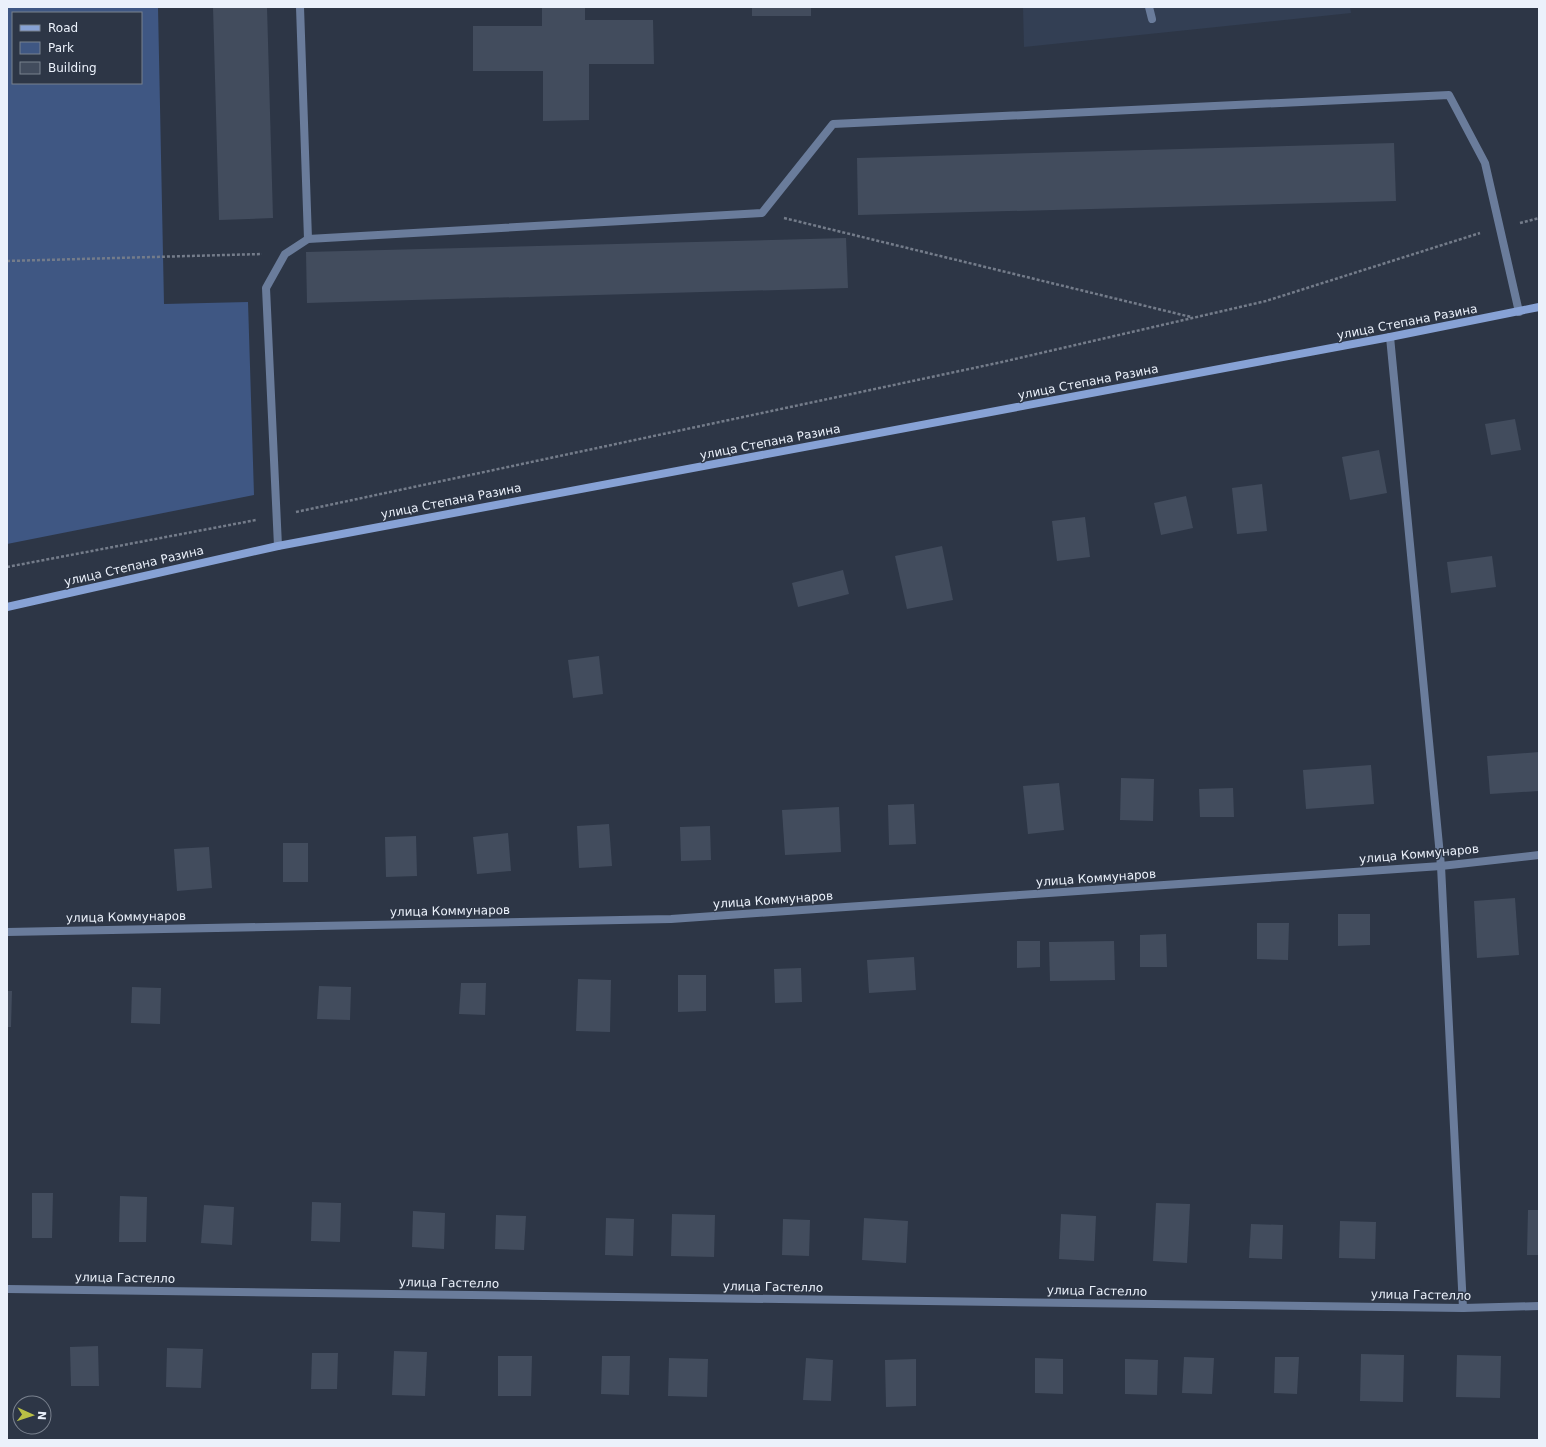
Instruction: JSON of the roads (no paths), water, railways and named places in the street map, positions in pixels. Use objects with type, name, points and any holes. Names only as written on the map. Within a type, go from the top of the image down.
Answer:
[{"type":"main road","name":"улица Степана Разина","points":[[7,607],[278,546],[1390,338],[1539,307]]},
{"type":"street","points":[[300,7],[308,239]]},
{"type":"street","points":[[1149,7],[1152,19]]},
{"type":"street","points":[[278,546],[266,288],[285,254],[308,239],[762,213],[833,124],[1449,95],[1485,163],[1519,312]]},
{"type":"street","points":[[1390,338],[1441,866],[1463,1308]]},
{"type":"street","name":"улица Коммунаров","points":[[7,932],[671,919],[1441,866],[1539,855]]},
{"type":"street","name":"улица Гастелло","points":[[7,1289],[1463,1308],[1539,1306]]}]
